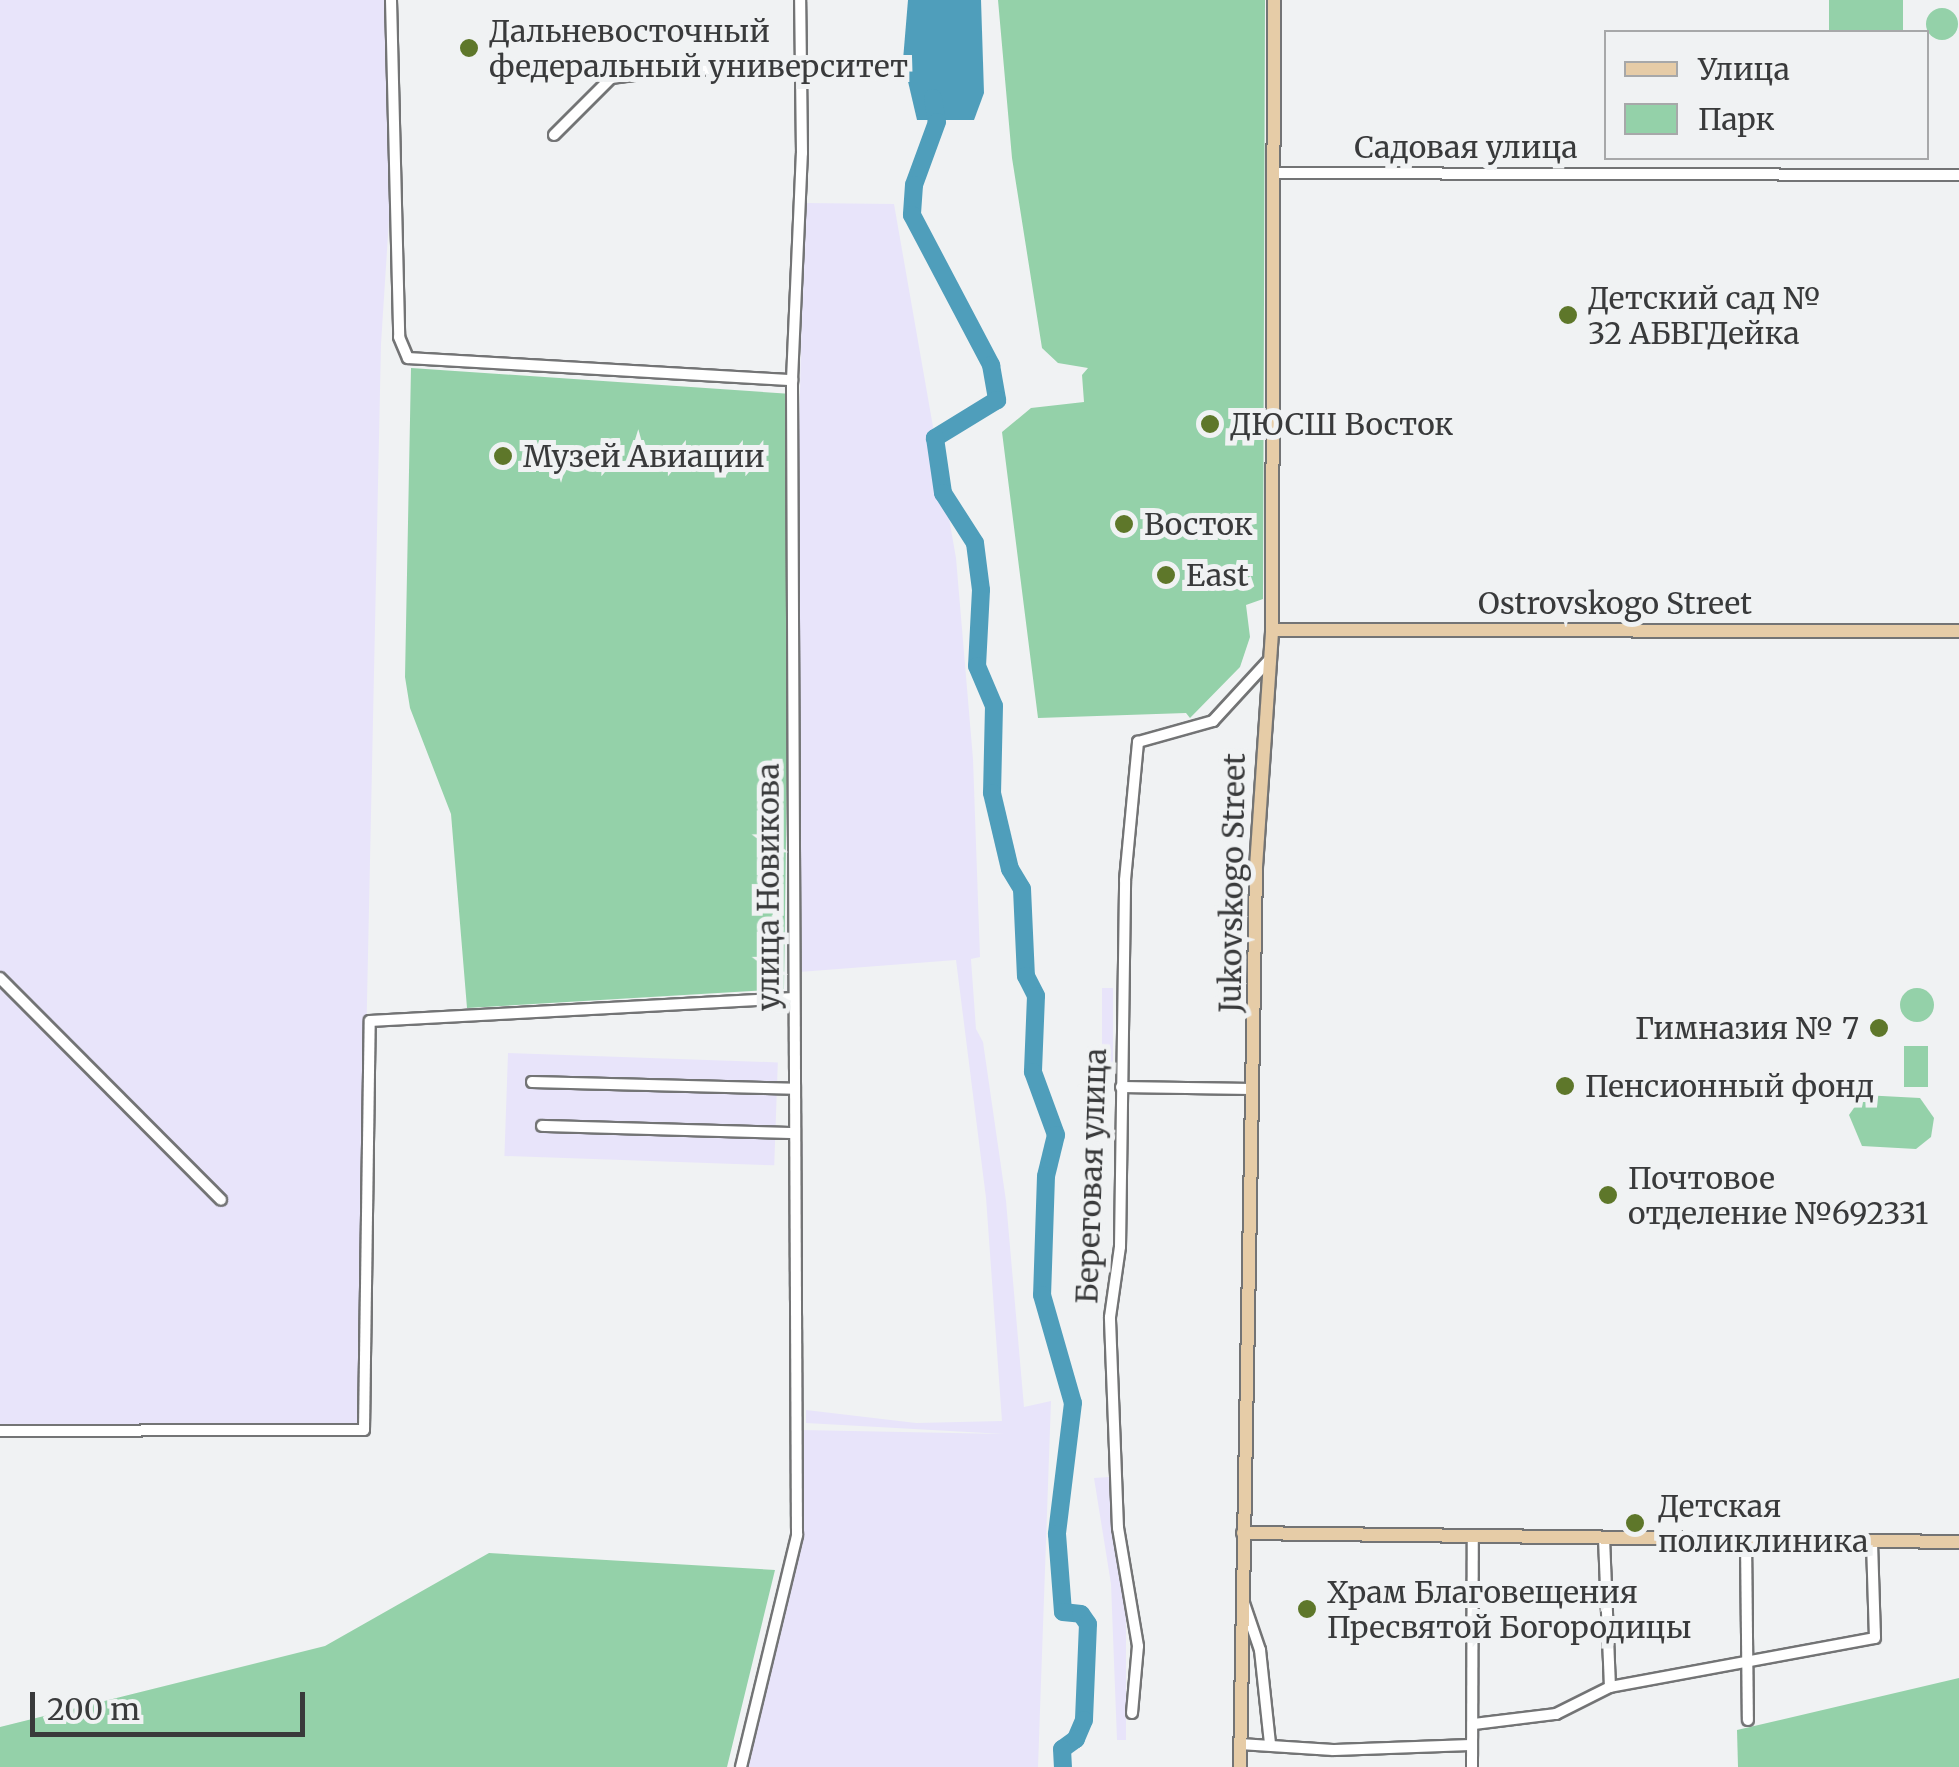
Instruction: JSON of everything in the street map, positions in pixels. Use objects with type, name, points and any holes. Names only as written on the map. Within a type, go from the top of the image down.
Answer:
[{"type":"main road","name":"Jukovskogo Street","points":[[1240,1767],[1252,1090],[1272,630],[1274,0]]},
{"type":"main road","name":"Ostrovskogo Street","points":[[1272,630],[1959,631]]},
{"type":"main road","points":[[1243,1533],[1959,1542]]},
{"type":"street","points":[[391,0],[399,336],[408,358],[792,380]]},
{"type":"street","name":"улица Новикова","points":[[741,1767],[797,1534],[792,380],[800,0]]},
{"type":"street","points":[[554,135],[611,78],[679,70],[799,72]]},
{"type":"street","name":"Садовая улица","points":[[1273,173],[1959,176]]},
{"type":"street","name":"Береговая улица","points":[[1132,1713],[1138,1646],[1118,1528],[1110,1317],[1120,1248],[1124,880],[1138,742],[1213,722],[1269,660]]},
{"type":"street","points":[[0,978],[220,1200]]},
{"type":"street","points":[[0,1431],[364,1430],[370,1021],[793,998]]},
{"type":"street","points":[[532,1082],[794,1089]]},
{"type":"street","points":[[1122,1087],[1252,1090]]},
{"type":"street","points":[[542,1126],[794,1133]]},
{"type":"street","points":[[1472,1767],[1473,1536]]},
{"type":"street","points":[[1604,1538],[1610,1686]]},
{"type":"street","points":[[1746,1540],[1748,1720]]},
{"type":"street","points":[[1474,1724],[1556,1714],[1610,1686],[1875,1638],[1872,1541]]},
{"type":"street","points":[[1242,1600],[1260,1650],[1270,1743]]},
{"type":"street","points":[[1240,1744],[1333,1750],[1472,1745]]},
{"type":"street","points":[[1333,1750],[1336,1767]]},
{"type":"shaded area","points":[[0,0],[386,0],[392,173],[381,344],[358,1425],[0,1424]]},
{"type":"shaded area","points":[[804,203],[894,204],[956,558],[973,759],[980,957],[971,959],[976,1029],[983,1042],[1006,1201],[1024,1407],[1051,1401],[1038,1767],[743,1767],[799,1537],[801,1430],[1004,1434],[806,1423],[806,1410],[916,1423],[1002,1421],[986,1198],[956,960],[799,972],[796,581]]},
{"type":"shaded area","points":[[1102,988],[1113,988],[1113,1066],[1102,1066]]},
{"type":"shaded area","points":[[508,1053],[778,1062],[774,1165],[504,1156]]},
{"type":"shaded area","points":[[1109,1477],[1112,1532],[1126,1584],[1126,1740],[1117,1740],[1111,1584],[1094,1478]]},
{"type":"green space","points":[[998,0],[1265,0],[1263,599],[1246,605],[1250,637],[1240,667],[1190,718],[1186,713],[1038,718],[1002,432],[1031,408],[1084,402],[1082,375],[1088,368],[1058,363],[1042,348],[1012,158]]},
{"type":"green space","points":[[1829,0],[1903,0],[1903,30],[1829,30]]},
{"type":"green space","points":[[1936,9],[1948,9],[1957,18],[1957,30],[1948,39],[1936,39],[1927,30],[1927,18]]},
{"type":"green space","points":[[411,368],[792,394],[784,989],[467,1008],[451,814],[410,708],[405,677]]},
{"type":"green space","points":[[1917,988],[1929,993],[1934,1005],[1929,1017],[1917,1022],[1905,1017],[1900,1005],[1905,993]]},
{"type":"green space","points":[[1904,1046],[1928,1046],[1928,1087],[1904,1087]]},
{"type":"green space","points":[[1863,1095],[1920,1098],[1934,1118],[1931,1137],[1916,1149],[1862,1146],[1849,1115]]},
{"type":"green space","points":[[489,1553],[775,1570],[727,1767],[0,1767],[0,1727],[325,1646]]},
{"type":"green space","points":[[1959,1678],[1959,1767],[1738,1767],[1737,1730]]},
{"type":"water","points":[[908,0],[981,0],[984,93],[974,120],[917,120],[903,60]]},
{"type":"waterway","points":[[933,98],[937,122],[914,185],[912,215],[991,365],[997,400],[935,438],[943,493],[975,543],[981,590],[977,666],[994,706],[992,793],[1010,869],[1022,889],[1026,976],[1036,996],[1033,1072],[1056,1135],[1046,1176],[1042,1295],[1073,1403],[1057,1534],[1063,1612],[1081,1614],[1088,1624],[1084,1720],[1076,1739],[1062,1749],[1063,1767]]},
{"type":"place","name":"Дальневосточный федеральный университет","points":[[469,48]]},
{"type":"place","name":"Детский сад № 32 АБВГДейка","points":[[1568,315]]},
{"type":"place","name":"ДЮСШ Восток","points":[[1210,424]]},
{"type":"place","name":"Музей Авиации","points":[[503,456]]},
{"type":"place","name":"Восток","points":[[1124,524]]},
{"type":"place","name":"East","points":[[1166,575]]},
{"type":"place","name":"Гимназия № 7","points":[[1879,1028]]},
{"type":"place","name":"Пенсионный фонд","points":[[1565,1086]]},
{"type":"place","name":"Почтовое отделение №692331","points":[[1608,1195]]},
{"type":"place","name":"Детская поликлиника","points":[[1635,1523]]},
{"type":"place","name":"Храм Благовещения Пресвятой Богородицы","points":[[1307,1609]]}]
